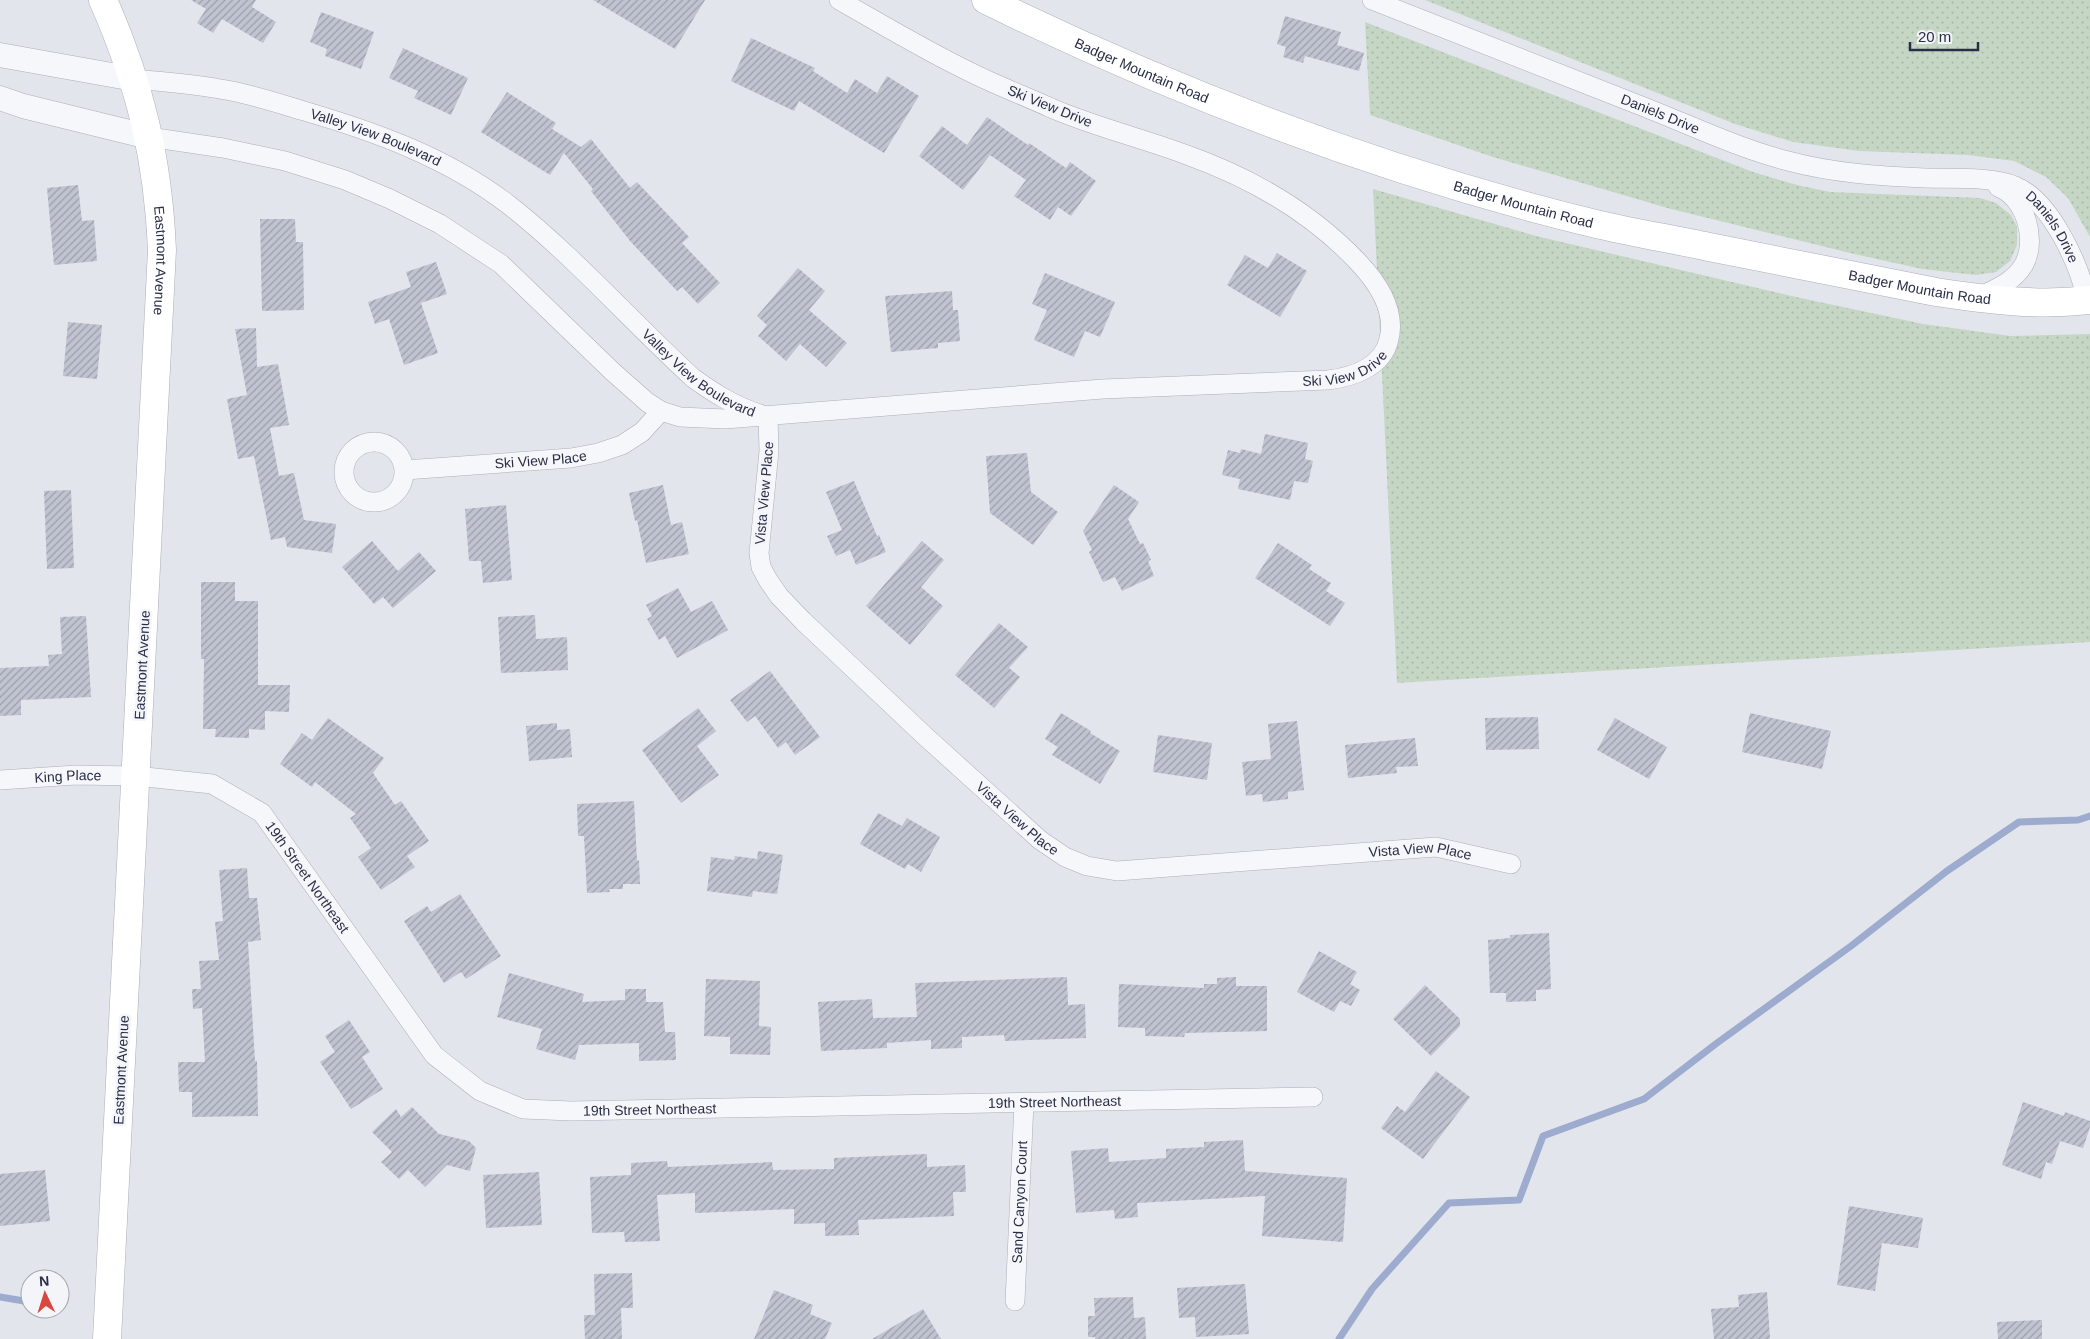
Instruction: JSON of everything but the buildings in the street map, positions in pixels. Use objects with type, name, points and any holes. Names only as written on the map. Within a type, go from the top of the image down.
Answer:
[{"type":"main road","name":"Eastmont Avenue","points":[[103,0],[119,36],[134,79],[150,136],[161,215],[162,286],[107,1339]]},
{"type":"main road","name":"Badger Mountain Road","points":[[986,0],[1167,82],[1278,126],[1393,166],[1485,195],[1598,224],[1936,292],[2023,303],[2060,303],[2089,300]]},
{"type":"street","name":"Ski View Drive","points":[[768,416],[1112,389],[1310,382],[1344,378],[1370,366],[1385,350],[1389,339],[1389,314],[1385,299],[1368,272],[1335,239],[1280,198],[1226,170],[1055,110],[973,74],[839,0]]},
{"type":"street","name":"Daniels Drive","points":[[1372,0],[1709,133],[1786,161],[1833,171],[1870,176],[1991,181],[2014,186],[2034,199],[2063,237],[2083,279],[2089,300]]},
{"type":"street","name":"Valley View Boulevard","points":[[0,55],[134,79],[222,89],[356,126],[398,142],[454,169],[508,204],[549,240],[693,378],[715,394],[734,404],[768,416]]},
{"type":"street","name":"Valley View Boulevard","points":[[0,98],[23,106],[150,136],[285,161],[345,180],[390,199],[440,224],[501,264],[634,392],[661,411],[680,417],[701,419],[768,416]]},
{"type":"street","name":"Daniels Drive","points":[[1960,179],[1987,183],[2001,188],[2014,198],[2022,211],[2030,239],[2028,255],[2022,267],[2012,278],[2002,286],[1975,298]]},
{"type":"street","name":"Ski View Place","points":[[405,470],[570,458],[598,453],[622,445],[642,432],[661,411]]},
{"type":"street","name":"Vista View Place","points":[[768,416],[768,451],[759,553],[761,567],[773,588],[803,622],[926,737],[1040,840],[1065,857],[1086,866],[1117,872],[1436,846],[1510,864]]},
{"type":"street","name":"King Place","points":[[0,780],[76,775],[136,776]]},
{"type":"street","name":"19th Street Northeast","points":[[136,776],[212,784],[262,813],[434,1055],[480,1091],[523,1109],[571,1112],[1313,1097]]},
{"type":"street","name":"Sand Canyon Court","points":[[1014,1301],[1024,1102]]},
{"type":"green space","points":[[1425,0],[2090,0],[2090,237],[2068,198],[2046,177],[2014,161],[1968,155],[1859,151],[1793,142],[1735,124]]},
{"type":"green space","points":[[1365,22],[1753,172],[1797,185],[1830,192],[1980,198],[1996,203],[2011,215],[2017,227],[2017,245],[2010,261],[1996,272],[1976,275],[1922,269],[1671,209],[1493,157],[1370,115]]},
{"type":"green space","points":[[1373,189],[1536,236],[1796,297],[1923,324],[2010,336],[2090,334],[2090,642],[1397,683]]},
{"type":"waterway","points":[[1339,1339],[1372,1289],[1449,1203],[1519,1200],[1543,1136],[1644,1099],[1717,1043],[1851,946],[1947,871],[2019,822],[2078,820],[2090,816]]},
{"type":"waterway","points":[[0,1297],[20,1300]]}]
